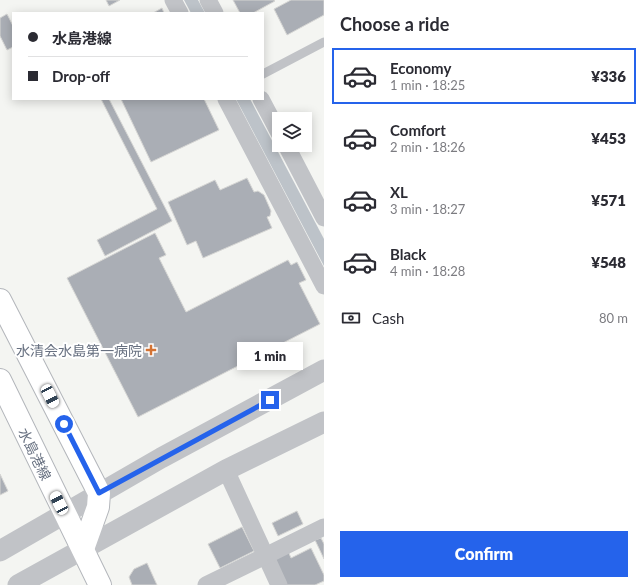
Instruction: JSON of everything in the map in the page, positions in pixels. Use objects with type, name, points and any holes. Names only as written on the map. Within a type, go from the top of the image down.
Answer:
[{"type":"main road","points":[[0,300],[99,493],[98,507],[83,549]]},
{"type":"main road","name":"水島港線","points":[[0,380],[100,585]]},
{"type":"street","points":[[173,0],[179,12]]},
{"type":"street","points":[[208,0],[214,12]]},
{"type":"street","points":[[227,100],[324,286]]},
{"type":"street","points":[[262,100],[272,120]]},
{"type":"street","points":[[290,152],[324,218]]},
{"type":"street","points":[[0,551],[99,493],[324,370]]},
{"type":"street","points":[[18,585],[226,470],[324,422]]},
{"type":"street","points":[[226,470],[279,585]]},
{"type":"street","points":[[206,585],[324,527]]},
{"type":"lane","points":[[264,73],[324,42]]},
{"type":"shaded area","points":[[184,0],[198,0],[204,12],[190,12]]},
{"type":"shaded area","points":[[237,100],[251,100],[272,141],[272,152],[278,152],[324,239],[324,266]]},
{"type":"building","points":[[106,0],[120,0],[109,6]]},
{"type":"building","points":[[233,0],[275,1],[255,12],[239,12]]},
{"type":"building","points":[[291,0],[324,0],[324,15],[287,35],[274,9]]},
{"type":"building","points":[[162,8],[164,12],[155,12]]},
{"type":"building","points":[[7,14],[12,24],[12,48],[7,50],[0,36],[0,18]]},
{"type":"building","points":[[102,100],[110,100],[172,221],[105,256],[97,240],[157,209]]},
{"type":"building","points":[[121,100],[204,100],[219,130],[151,162]]},
{"type":"building","points":[[247,178],[254,192],[258,191],[264,195],[271,211],[270,216],[267,217],[272,228],[203,258],[196,241],[187,245],[168,202],[215,180],[220,190]]},
{"type":"building","points":[[155,233],[166,255],[159,258],[186,312],[288,260],[291,265],[297,262],[306,280],[299,283],[320,324],[138,417],[67,278]]},
{"type":"building","points":[[0,474],[8,491],[0,495]]},
{"type":"building","points":[[297,511],[303,524],[278,536],[272,523]]},
{"type":"building","points":[[242,527],[254,551],[220,568],[208,544]]},
{"type":"building","points":[[321,538],[324,544],[324,559],[315,540]]},
{"type":"building","points":[[311,548],[324,575],[324,581],[315,585],[286,585],[273,558],[288,551],[291,558]]},
{"type":"building","points":[[147,563],[157,585],[132,585],[129,577],[134,569]]},
{"type":"place","name":"水清会水島第一病院","points":[[151,350]]},
{"type":"route","points":[[64,424],[99,493],[270,400]]}]
